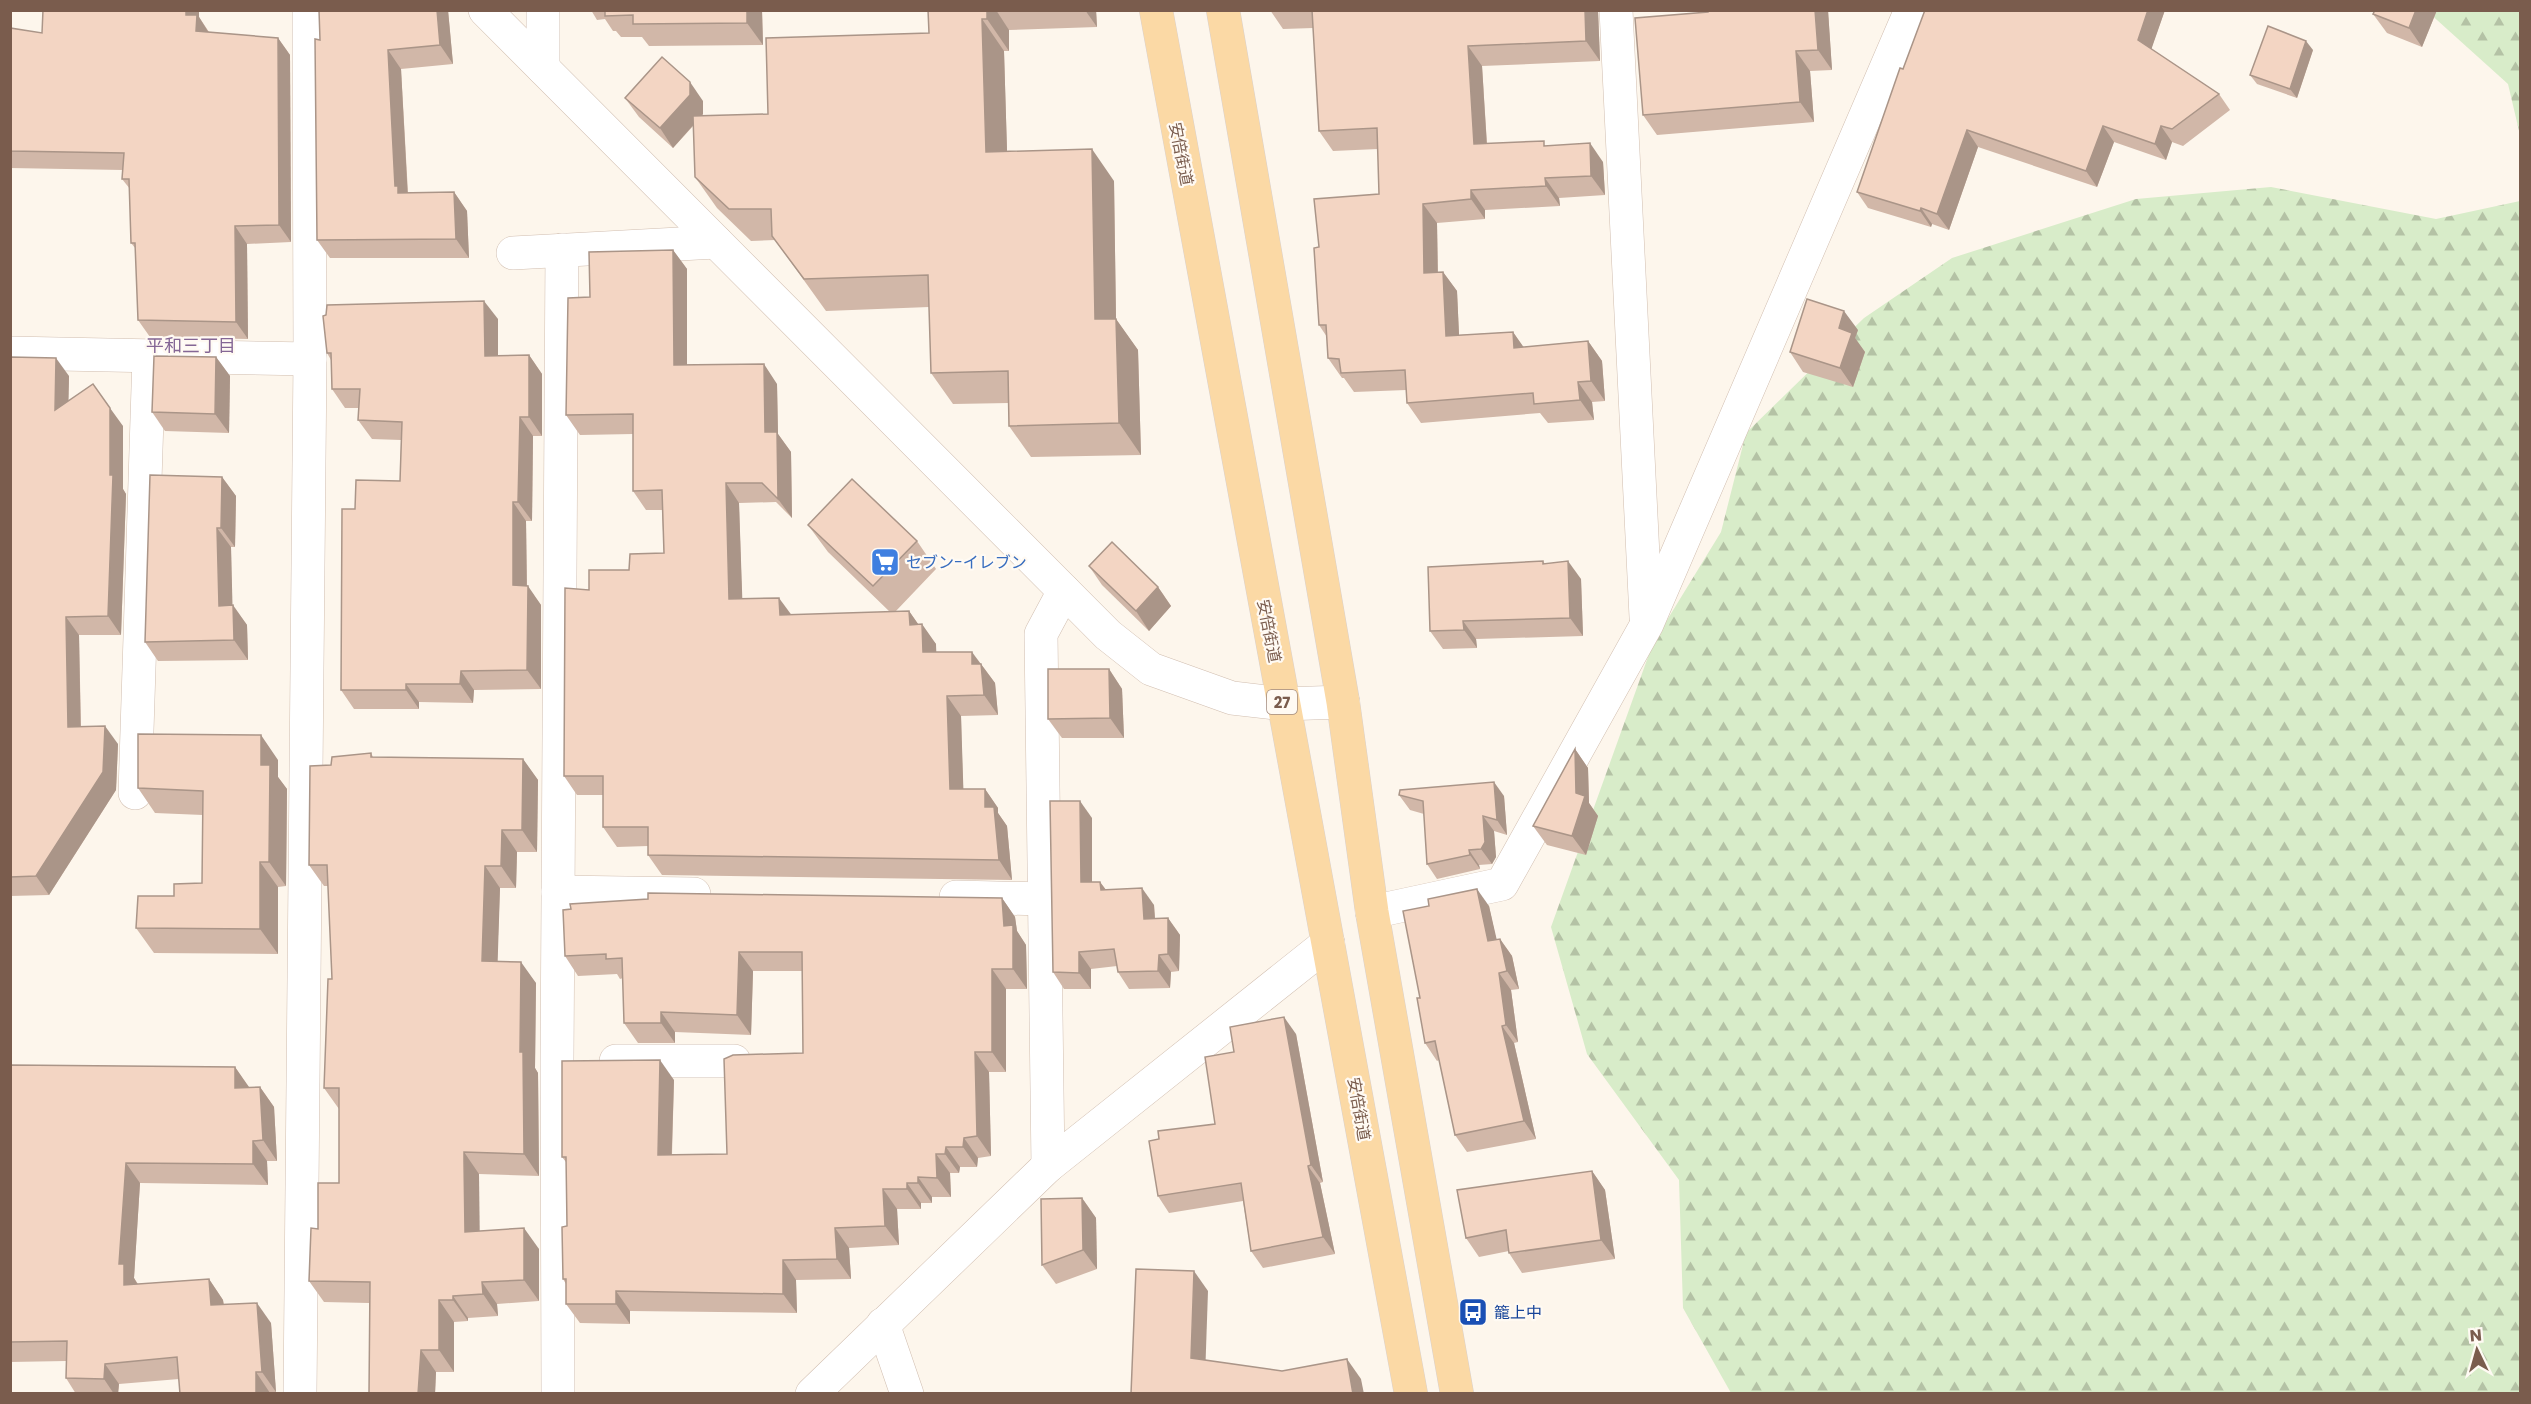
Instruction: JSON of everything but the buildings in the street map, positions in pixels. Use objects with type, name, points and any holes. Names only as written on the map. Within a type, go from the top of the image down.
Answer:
[{"type":"main road","name":"安倍街道","points":[[1156,10],[1411,1394]]},
{"type":"main road","points":[[1223,10],[1343,702],[1372,912],[1458,1394]]},
{"type":"street","points":[[300,1394],[310,359],[309,10]]},
{"type":"street","points":[[485,10],[1108,635],[1151,669],[1232,698],[1283,704],[1343,702]]},
{"type":"street","points":[[543,10],[543,68]]},
{"type":"street","points":[[1616,10],[1647,624]]},
{"type":"street","points":[[1372,912],[1502,884],[1647,624],[1911,10]]},
{"type":"street","points":[[513,253],[716,242]]},
{"type":"street","points":[[558,1394],[557,1062],[562,250]]},
{"type":"street","points":[[10,353],[310,359]]},
{"type":"street","points":[[135,793],[149,356]]},
{"type":"street","points":[[1048,1166],[1041,634],[1064,591]]},
{"type":"street","points":[[558,892],[724,894]]},
{"type":"street","points":[[926,897],[1044,899]]},
{"type":"street","points":[[812,1394],[1048,1166],[1328,944]]},
{"type":"street","points":[[557,1062],[734,1061]]},
{"type":"street","points":[[883,1323],[907,1394]]},
{"type":"green space","points":[[2427,11],[2520,11],[2520,135],[2508,84]]},
{"type":"green space","points":[[2271,187],[2436,219],[2520,201],[2520,1393],[1731,1393],[1683,1308],[1679,1180],[1587,1054],[1551,927],[1653,643],[1721,532],[1746,433],[1864,318],[1952,258],[2136,199]]},
{"type":"place","name":"セブン-イレブン","points":[[885,562]]},
{"type":"place","name":"籠上中","points":[[1473,1312]]},
{"type":"district","name":"平和三丁目","points":[[191,345]]}]
